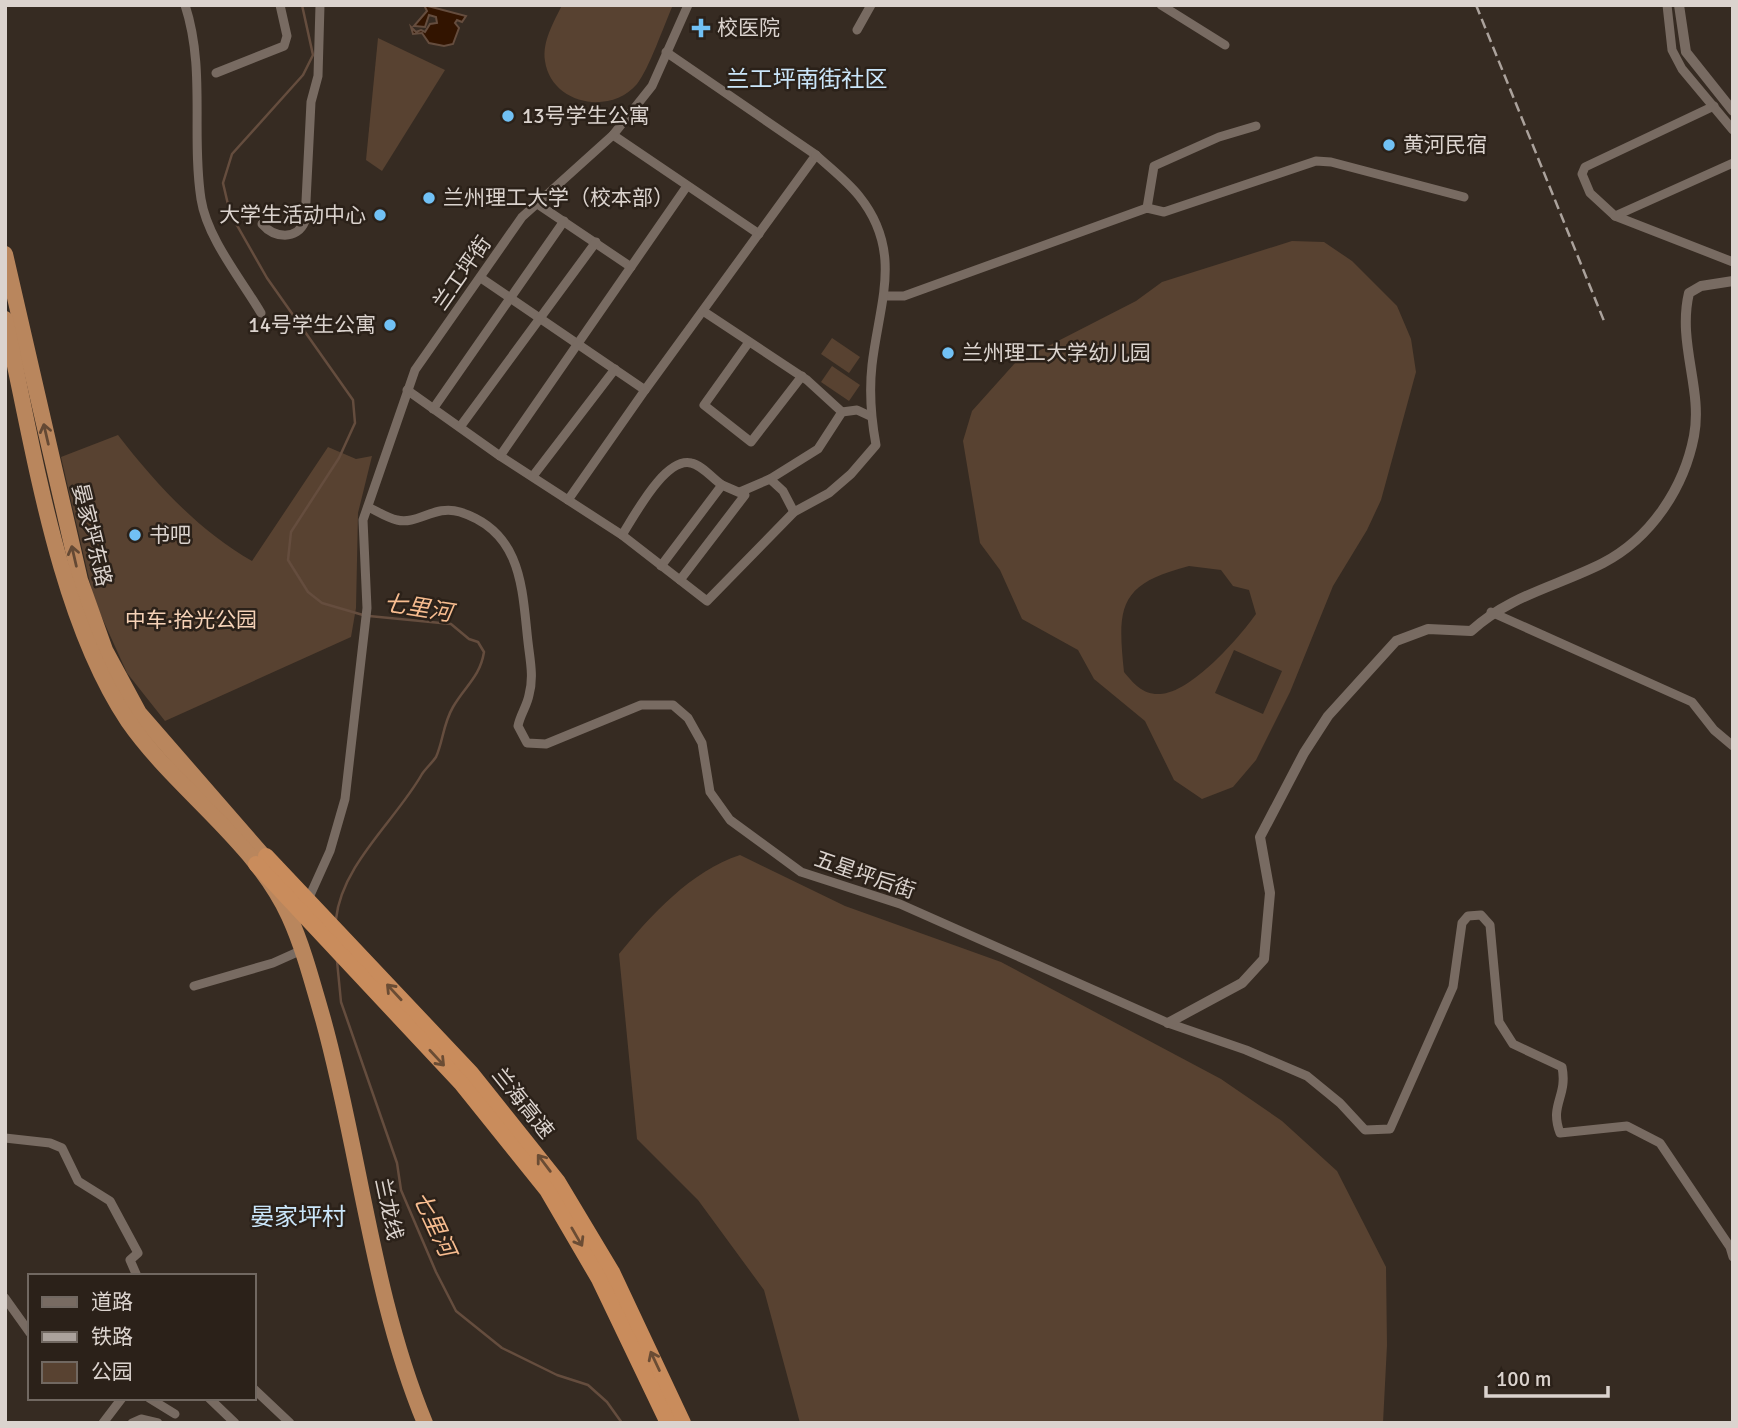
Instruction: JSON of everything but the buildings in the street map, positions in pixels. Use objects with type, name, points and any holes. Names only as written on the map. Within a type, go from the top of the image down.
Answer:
[{"type":"highway","name":"晏家坪东路","points":[[5,254],[80,580],[105,650],[134,717]]},
{"type":"highway","name":"晏家坪东路","points":[[5,319],[71,596],[93,656],[186,789],[261,860]]},
{"type":"highway","name":"兰海高速","points":[[261,860],[299,914],[319,931],[485,1110],[547,1190],[600,1279],[668,1423]]},
{"type":"highway","name":"兰龙线","points":[[261,860],[288,914],[299,914]]},
{"type":"highway","name":"兰海高速","points":[[299,914],[322,914],[496,1101],[558,1182],[612,1272],[683,1423]]},
{"type":"highway","name":"兰龙线","points":[[299,914],[302,950],[318,1001]]},
{"type":"highway","name":"兰龙线","points":[[299,914],[394,1331],[425,1423]]},
{"type":"street","points":[[185,5],[198,71],[201,200],[220,245],[261,313]]},
{"type":"street","points":[[216,73],[284,46],[287,36],[280,5]]},
{"type":"street","points":[[262,224],[268,231],[282,236],[299,231],[304,221],[311,102],[318,76],[320,5]]},
{"type":"street","name":"兰工坪街","points":[[299,914],[330,851],[345,799],[367,608],[363,520],[415,370],[522,217],[612,135],[652,86],[688,5]]},
{"type":"street","points":[[857,30],[871,5]]},
{"type":"street","points":[[1161,5],[1225,45]]},
{"type":"street","points":[[1667,5],[1672,50],[1682,69],[1733,130]]},
{"type":"street","points":[[1679,5],[1686,52],[1733,111]]},
{"type":"street","points":[[407,390],[500,456],[622,535],[707,601],[794,512],[829,493],[870,454],[876,445],[870,416],[872,368],[886,296],[884,246],[875,223],[859,196],[816,155],[666,52]]},
{"type":"street","points":[[1714,106],[1585,167],[1582,174],[1590,194],[1615,216],[1733,262]]},
{"type":"street","points":[[1147,208],[1154,166],[1219,136],[1256,126]]},
{"type":"street","points":[[612,135],[759,234]]},
{"type":"street","points":[[568,500],[816,155]]},
{"type":"street","points":[[886,296],[904,296],[1147,208],[1164,212],[1315,161],[1331,162],[1464,197]]},
{"type":"street","points":[[1615,216],[1733,163]]},
{"type":"street","points":[[500,456],[687,187]]},
{"type":"street","points":[[536,203],[631,267]]},
{"type":"street","points":[[433,409],[564,221]]},
{"type":"street","points":[[460,427],[596,242]]},
{"type":"street","points":[[481,278],[646,390]]},
{"type":"street","points":[[1168,1023],[1242,983],[1264,959],[1270,893],[1260,837],[1304,753],[1328,716],[1396,640],[1428,629],[1471,631],[1491,612],[1539,587],[1605,562],[1658,520],[1685,469],[1694,435],[1695,402],[1683,318],[1689,293],[1701,286],[1733,281]]},
{"type":"street","points":[[703,311],[802,376],[842,412]]},
{"type":"street","points":[[750,342],[704,405],[751,442],[802,376]]},
{"type":"street","points":[[533,476],[615,369]]},
{"type":"street","points":[[740,492],[770,479],[818,449],[842,412],[856,410],[870,416]]},
{"type":"street","points":[[622,535],[666,470],[681,462],[694,463],[722,485],[745,495],[680,580]]},
{"type":"street","points":[[770,479],[783,491],[794,512]]},
{"type":"street","points":[[662,566],[722,485]]},
{"type":"street","name":"五星坪后街","points":[[368,507],[397,520],[407,521],[443,509],[461,512],[493,533],[509,552],[520,571],[532,669],[529,696],[518,726],[527,743],[546,744],[641,705],[673,705],[688,718],[702,743],[710,792],[730,820],[801,872],[900,904],[1168,1023]]},
{"type":"street","points":[[1491,612],[1692,702],[1714,730],[1733,746]]},
{"type":"street","points":[[1168,1023],[1246,1050],[1307,1076],[1340,1103],[1365,1130],[1390,1129],[1453,988],[1462,923],[1468,916],[1481,915],[1490,925],[1499,1022],[1513,1044],[1562,1067],[1565,1082],[1554,1118],[1560,1133],[1628,1126],[1660,1143],[1730,1247],[1733,1257]]},
{"type":"street","points":[[194,986],[272,963],[302,950]]},
{"type":"street","points":[[5,1138],[50,1143],[62,1148],[78,1181],[110,1201],[138,1253],[130,1260],[136,1274]]},
{"type":"street","points":[[5,1298],[28,1330]]},
{"type":"street","points":[[256,1391],[290,1423]]},
{"type":"street","points":[[103,1423],[120,1400]]},
{"type":"street","points":[[152,1400],[176,1414]]},
{"type":"street","points":[[211,1400],[235,1423]]},
{"type":"street","points":[[132,1423],[141,1419],[158,1423]]},
{"type":"green space","points":[[562,5],[673,5],[637,84],[626,94],[598,102],[583,101],[570,96],[558,87],[550,76],[545,61],[545,46]]},
{"type":"green space","points":[[378,38],[445,70],[382,171],[366,160]]},
{"type":"green space","points":[[1292,241],[1324,242],[1352,261],[1397,306],[1411,339],[1416,372],[1381,500],[1367,530],[1333,586],[1290,692],[1256,760],[1233,787],[1202,799],[1174,780],[1145,721],[1094,679],[1078,650],[1022,619],[1000,570],[980,543],[963,441],[972,411],[1015,363],[1136,301],[1162,282]],"holes":[[[1189,566],[1221,570],[1233,586],[1249,590],[1256,614],[1226,650],[1200,675],[1172,691],[1149,693],[1135,684],[1124,672],[1121,630],[1123,614],[1136,590],[1148,581]],[[1234,650],[1282,671],[1263,714],[1215,693]]]},
{"type":"green space","points":[[832,338],[860,357],[849,373],[821,354]]},
{"type":"green space","points":[[832,366],[860,385],[849,401],[821,382]]},
{"type":"green space","name":"中车·拾光公园","points":[[118,435],[147,471],[196,521],[252,561],[328,447],[356,459],[372,456],[358,513],[356,608],[351,637],[165,721],[127,673],[94,600],[61,457]]},
{"type":"green space","points":[[740,855],[845,906],[1001,962],[1221,1079],[1282,1121],[1337,1171],[1386,1267],[1387,1345],[1383,1423],[800,1423],[764,1290],[698,1200],[637,1139],[619,954],[673,896],[705,872]]},
{"type":"shaded area","points":[[424,5],[466,16],[462,22],[457,20],[455,23],[459,28],[453,44],[444,46],[429,43],[422,33],[413,34],[411,27],[416,32],[425,32],[430,24],[437,23],[436,17],[429,15],[425,27],[414,26],[427,11]]},
{"type":"waterway","name":"七里河","points":[[302,5],[313,55],[303,75],[232,154],[223,183],[230,213],[267,278],[353,400],[355,423],[339,458],[291,532],[288,560],[308,592],[322,603],[363,615]]},
{"type":"waterway","name":"七里河","points":[[336,919],[340,899],[359,861],[436,757],[450,713],[476,675],[484,652],[478,642],[469,639],[451,624],[369,616]]},
{"type":"waterway","name":"七里河","points":[[337,961],[341,1002],[397,1163],[401,1190],[456,1311],[502,1348],[557,1375],[588,1385],[607,1402],[622,1423]]},
{"type":"railway","points":[[1476,5],[1604,321]]},
{"type":"place","name":"校医院","points":[[701,28]]},
{"type":"place","name":"13号学生公寓","points":[[508,116]]},
{"type":"place","name":"黄河民宿","points":[[1389,145]]},
{"type":"place","name":"兰州理工大学（校本部）","points":[[429,198]]},
{"type":"place","name":"大学生活动中心","points":[[380,215]]},
{"type":"place","name":"14号学生公寓","points":[[390,325]]},
{"type":"place","name":"兰州理工大学幼儿园","points":[[948,353]]},
{"type":"place","name":"书吧","points":[[135,535]]},
{"type":"district","name":"兰工坪南街社区","points":[[807,79]]},
{"type":"district","name":"晏家坪村","points":[[298,1217]]}]
